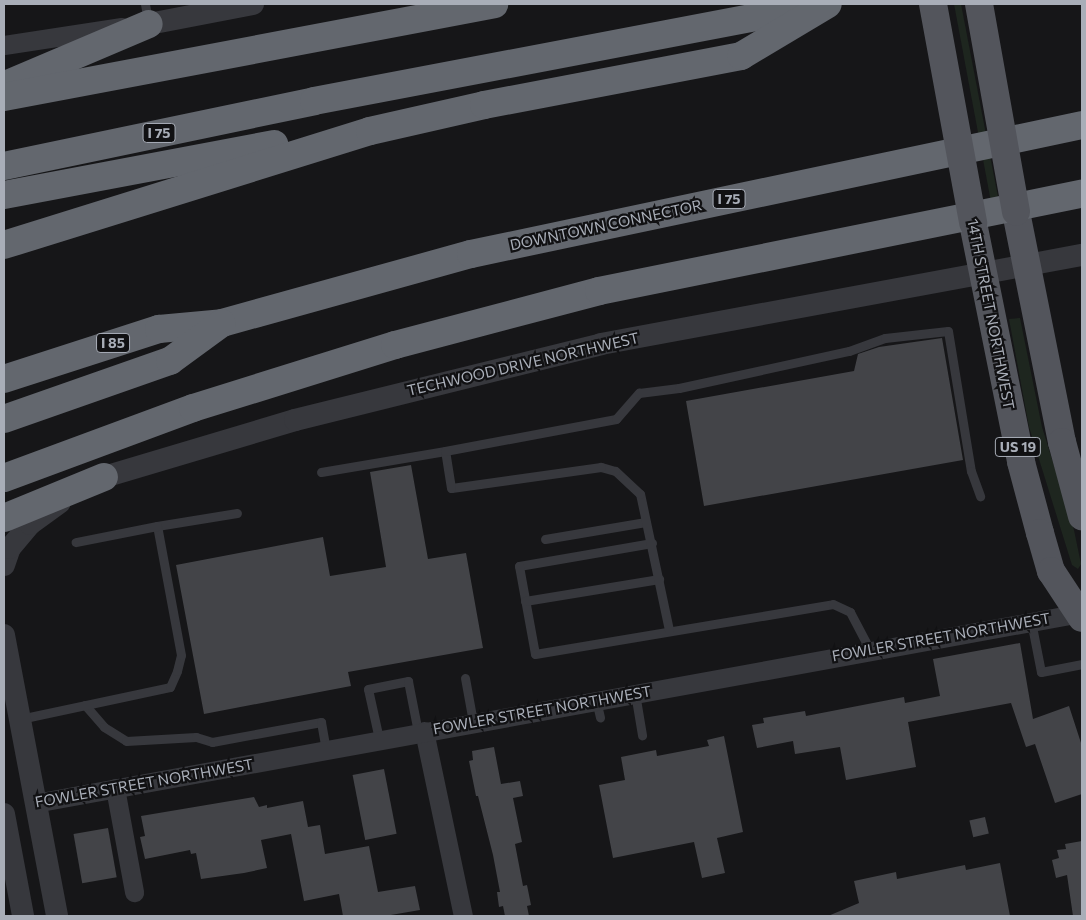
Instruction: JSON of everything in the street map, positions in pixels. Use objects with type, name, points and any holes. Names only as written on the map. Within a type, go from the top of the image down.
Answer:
[{"type":"highway","points":[[4,97],[494,4]]},
{"type":"highway","points":[[4,245],[370,131],[484,105],[741,56],[827,4]]},
{"type":"highway","name":"I 75","points":[[4,166],[314,101],[827,4]]},
{"type":"highway","points":[[4,85],[147,14]]},
{"type":"highway","name":"DOWNTOWN CONNECTOR","points":[[222,323],[471,254],[1082,125]]},
{"type":"highway","points":[[4,195],[320,135],[370,131]]},
{"type":"highway","points":[[4,478],[193,408],[396,345],[599,290],[1082,194]]},
{"type":"highway","name":"I 75","points":[[4,420],[170,360],[222,323]]},
{"type":"highway","name":"I 85","points":[[4,379],[159,328],[222,323]]},
{"type":"highway","points":[[4,504],[104,477]]},
{"type":"highway","points":[[4,518],[104,477]]},
{"type":"main road","name":"14TH STREET NORTHWEST","points":[[932,4],[1020,462],[1051,571],[1082,612]]},
{"type":"main road","name":"US 19","points":[[979,4],[1016,212],[1062,442],[1082,516]]},
{"type":"street","points":[[4,45],[147,14],[253,4]]},
{"type":"street","name":"TECHWOOD DRIVE NORTHWEST","points":[[4,565],[10,548],[30,524],[59,503],[104,477],[295,420],[602,344],[1082,255]]},
{"type":"street","name":"FOWLER STREET NORTHWEST","points":[[4,809],[378,739],[1082,612]]},
{"type":"street","points":[[4,635],[13,709],[36,803],[58,916]]},
{"type":"street","points":[[421,732],[463,916]]},
{"type":"street","points":[[115,788],[134,892]]},
{"type":"street","points":[[4,814],[23,916]]},
{"type":"lane","points":[[321,472],[616,419],[640,394],[679,388],[849,351],[885,338],[948,331],[972,471],[980,496]]},
{"type":"lane","points":[[445,451],[451,488],[601,467],[615,470],[640,494],[660,579],[669,630]]},
{"type":"lane","points":[[76,542],[238,513]]},
{"type":"lane","points":[[545,538],[646,522]]},
{"type":"lane","points":[[13,709],[86,705],[170,687],[181,655],[157,526]]},
{"type":"lane","points":[[652,543],[519,566],[535,654],[833,604],[850,612],[870,650]]},
{"type":"lane","points":[[526,601],[660,579]]},
{"type":"lane","points":[[1031,621],[1041,672],[1082,664]]},
{"type":"lane","points":[[464,678],[473,722]]},
{"type":"lane","points":[[378,739],[368,689],[408,681],[421,732]]},
{"type":"lane","points":[[635,693],[642,735]]},
{"type":"lane","points":[[596,700],[600,718]]},
{"type":"lane","points":[[86,705],[104,727],[126,741],[196,737],[212,742],[321,722],[326,749]]},
{"type":"shaded area","points":[[954,4],[961,4],[998,197],[994,218]]},
{"type":"shaded area","points":[[1020,318],[1042,427],[1074,530],[1081,564],[1078,569],[1072,565],[1029,427],[1009,319]]},
{"type":"building","points":[[942,338],[963,460],[704,506],[686,401],[854,371],[858,354],[879,347]]},
{"type":"building","points":[[411,465],[428,559],[466,553],[483,648],[348,672],[351,686],[204,714],[176,565],[323,537],[330,576],[386,567],[370,472]]},
{"type":"building","points":[[1020,643],[1033,719],[1069,706],[1082,746],[1082,794],[1055,803],[1035,744],[1026,747],[1011,703],[908,722],[916,767],[846,780],[840,747],[795,754],[793,741],[757,748],[752,725],[764,723],[763,718],[805,711],[806,716],[904,697],[905,703],[940,696],[933,659]]},
{"type":"building","points":[[724,736],[743,832],[717,838],[725,873],[702,878],[694,842],[613,858],[599,785],[625,780],[621,757],[656,750],[657,756],[709,746],[707,740]]},
{"type":"building","points":[[494,747],[501,784],[520,781],[523,796],[513,798],[522,842],[515,844],[523,886],[527,885],[531,905],[527,906],[529,916],[505,916],[503,906],[499,907],[497,892],[500,892],[493,855],[478,796],[476,796],[469,761],[473,760],[472,751]]},
{"type":"building","points":[[384,769],[397,834],[365,840],[353,775]]},
{"type":"building","points":[[254,797],[259,807],[267,805],[267,808],[303,801],[308,827],[320,825],[325,854],[369,846],[378,892],[415,886],[420,910],[385,916],[343,916],[339,894],[304,901],[291,834],[261,840],[267,868],[244,873],[201,879],[196,853],[191,854],[190,850],[145,859],[140,837],[145,836],[141,816]]},
{"type":"building","points":[[985,817],[989,834],[973,837],[969,821]]},
{"type":"building","points":[[108,828],[117,877],[82,883],[74,834]]},
{"type":"building","points":[[1082,841],[1082,916],[1073,916],[1067,875],[1056,878],[1052,860],[1059,858],[1057,850],[1066,849],[1065,844]]},
{"type":"building","points":[[1000,863],[1010,916],[828,916],[859,903],[854,881],[896,872],[897,879],[965,865],[966,870]]}]
